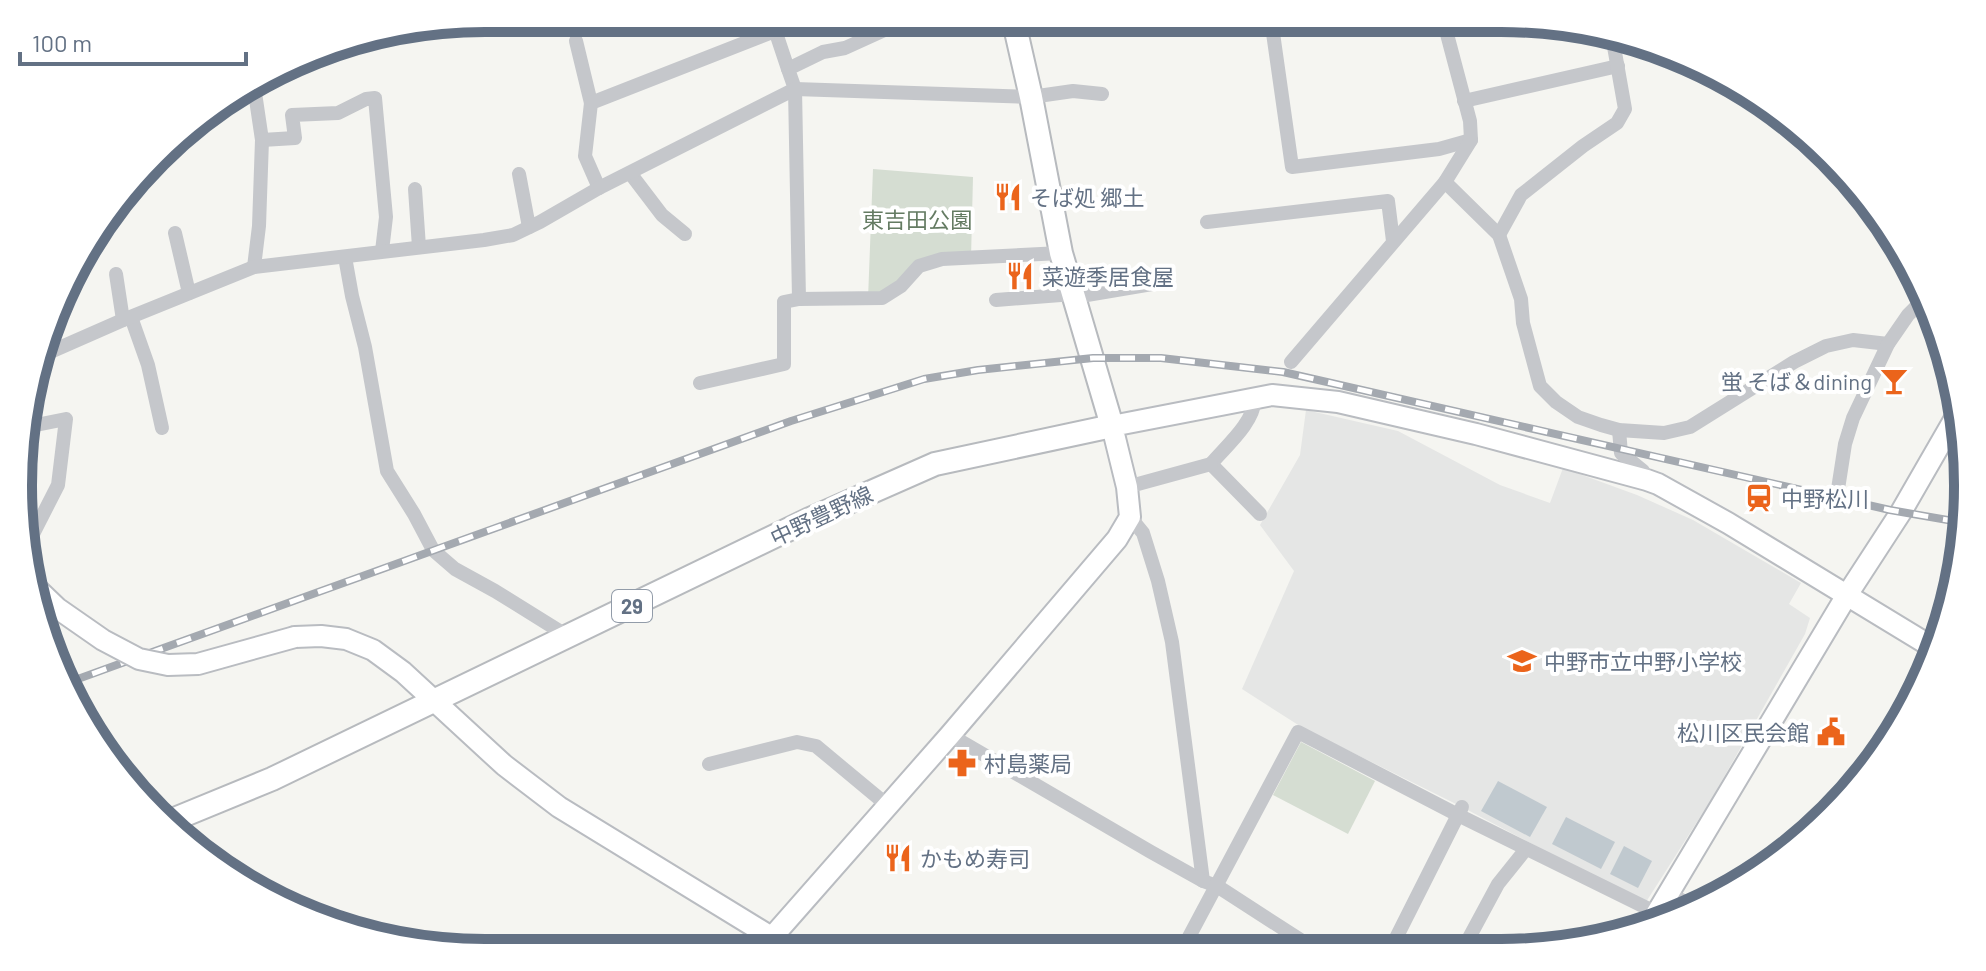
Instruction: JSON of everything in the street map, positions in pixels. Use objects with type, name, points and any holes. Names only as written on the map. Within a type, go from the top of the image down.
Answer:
[{"type":"main road","points":[[1016,32],[1061,253],[1112,426]]},
{"type":"main road","name":"中野豊野線","points":[[177,818],[272,779],[808,520],[935,464],[1112,426]]},
{"type":"street","points":[[591,103],[755,32]]},
{"type":"street","points":[[776,32],[795,89],[799,299]]},
{"type":"street","points":[[788,69],[823,52],[845,48],[880,32]]},
{"type":"street","points":[[1273,32],[1292,167],[1439,149],[1471,140]]},
{"type":"street","points":[[1291,362],[1445,182],[1471,140],[1470,121],[1446,32]]},
{"type":"street","points":[[576,41],[591,103],[585,156],[599,188]]},
{"type":"street","points":[[1499,235],[1521,195],[1617,123],[1625,109],[1614,46]]},
{"type":"street","points":[[1464,101],[1618,66]]},
{"type":"street","points":[[52,351],[254,267],[513,235],[795,89],[1031,97],[1073,91],[1102,94]]},
{"type":"street","points":[[254,267],[259,226],[262,140],[255,95]]},
{"type":"street","points":[[262,140],[295,138],[292,115],[338,113],[366,99],[375,98],[386,217],[382,251]]},
{"type":"street","points":[[630,173],[662,215],[685,234]]},
{"type":"street","points":[[519,174],[529,227]]},
{"type":"street","points":[[1445,182],[1499,235],[1521,299],[1523,323],[1540,386],[1578,417],[1619,430],[1664,433],[1690,427],[1794,362],[1826,346],[1853,340],[1888,344]]},
{"type":"street","points":[[415,189],[419,247]]},
{"type":"street","points":[[1207,222],[1388,201],[1393,241]]},
{"type":"street","points":[[175,233],[189,293]]},
{"type":"street","points":[[700,383],[784,364],[784,302],[882,298],[901,286],[919,266],[942,259],[1061,253]]},
{"type":"street","points":[[345,257],[387,471],[433,550],[455,569],[569,637]]},
{"type":"street","points":[[116,274],[127,318],[148,365],[162,428]]},
{"type":"street","points":[[996,300],[1074,296],[1152,284]]},
{"type":"street","points":[[1838,489],[1845,444],[1853,418],[1888,344],[1917,306]]},
{"type":"street","points":[[1210,884],[1172,642],[1143,533],[1130,517],[1127,487],[1112,426],[1272,395],[1338,402],[1476,434],[1658,484],[1925,643]]},
{"type":"street","points":[[1127,487],[1211,464],[1249,419],[1255,399]]},
{"type":"street","points":[[35,531],[58,485],[66,419],[36,425]]},
{"type":"street","points":[[1659,910],[1950,427]]},
{"type":"street","points":[[1619,430],[1621,453],[1643,471],[1647,480]]},
{"type":"street","points":[[1211,464],[1260,514]]},
{"type":"street","points":[[770,939],[950,735],[1117,539],[1130,517]]},
{"type":"street","points":[[46,597],[103,640],[139,659],[168,665],[198,664],[295,637],[346,639],[373,650],[403,672],[504,765],[559,807],[758,939]]},
{"type":"street","points":[[1187,939],[1210,884],[1298,732],[1460,811],[1646,915]]},
{"type":"street","points":[[950,735],[1210,884],[1298,939]]},
{"type":"street","points":[[709,764],[797,742],[816,746],[887,805]]},
{"type":"street","points":[[1396,939],[1460,811]]},
{"type":"street","points":[[1468,939],[1498,884],[1526,849]]},
{"type":"street","points":[[1669,894],[1682,900]]},
{"type":"shaded area","name":"中野市立中野小学校","points":[[1306,410],[1398,431],[1500,485],[1550,503],[1563,468],[1637,495],[1693,520],[1801,583],[1789,604],[1810,618],[1805,634],[1711,800],[1646,902],[1303,728],[1242,689],[1294,571],[1260,525],[1300,455]]},
{"type":"shaded area","points":[[1498,781],[1547,807],[1530,837],[1481,811]]},
{"type":"shaded area","points":[[1566,817],[1615,842],[1601,869],[1552,844]]},
{"type":"shaded area","points":[[1624,846],[1652,861],[1638,888],[1610,874]]},
{"type":"green space","name":"東吉田公園","points":[[873,169],[973,177],[971,258],[942,259],[868,299]]},
{"type":"green space","points":[[1301,742],[1375,781],[1348,834],[1273,795]]},
{"type":"railway","points":[[76,680],[791,421],[924,379],[1093,358],[1161,358],[1283,372],[1890,510],[1952,521]]},
{"type":"place","name":"そば処 郷土","points":[[1008,197]]},
{"type":"place","name":"菜遊季居食屋","points":[[1020,276]]},
{"type":"place","name":"蛍 そば＆dining","points":[[1894,381]]},
{"type":"place","name":"中野松川","points":[[1759,498]]},
{"type":"place","name":"中野市立中野小学校","points":[[1522,661]]},
{"type":"place","name":"松川区民会館","points":[[1831,732]]},
{"type":"place","name":"村島薬局","points":[[962,763]]},
{"type":"place","name":"かもめ寿司","points":[[898,858]]}]
